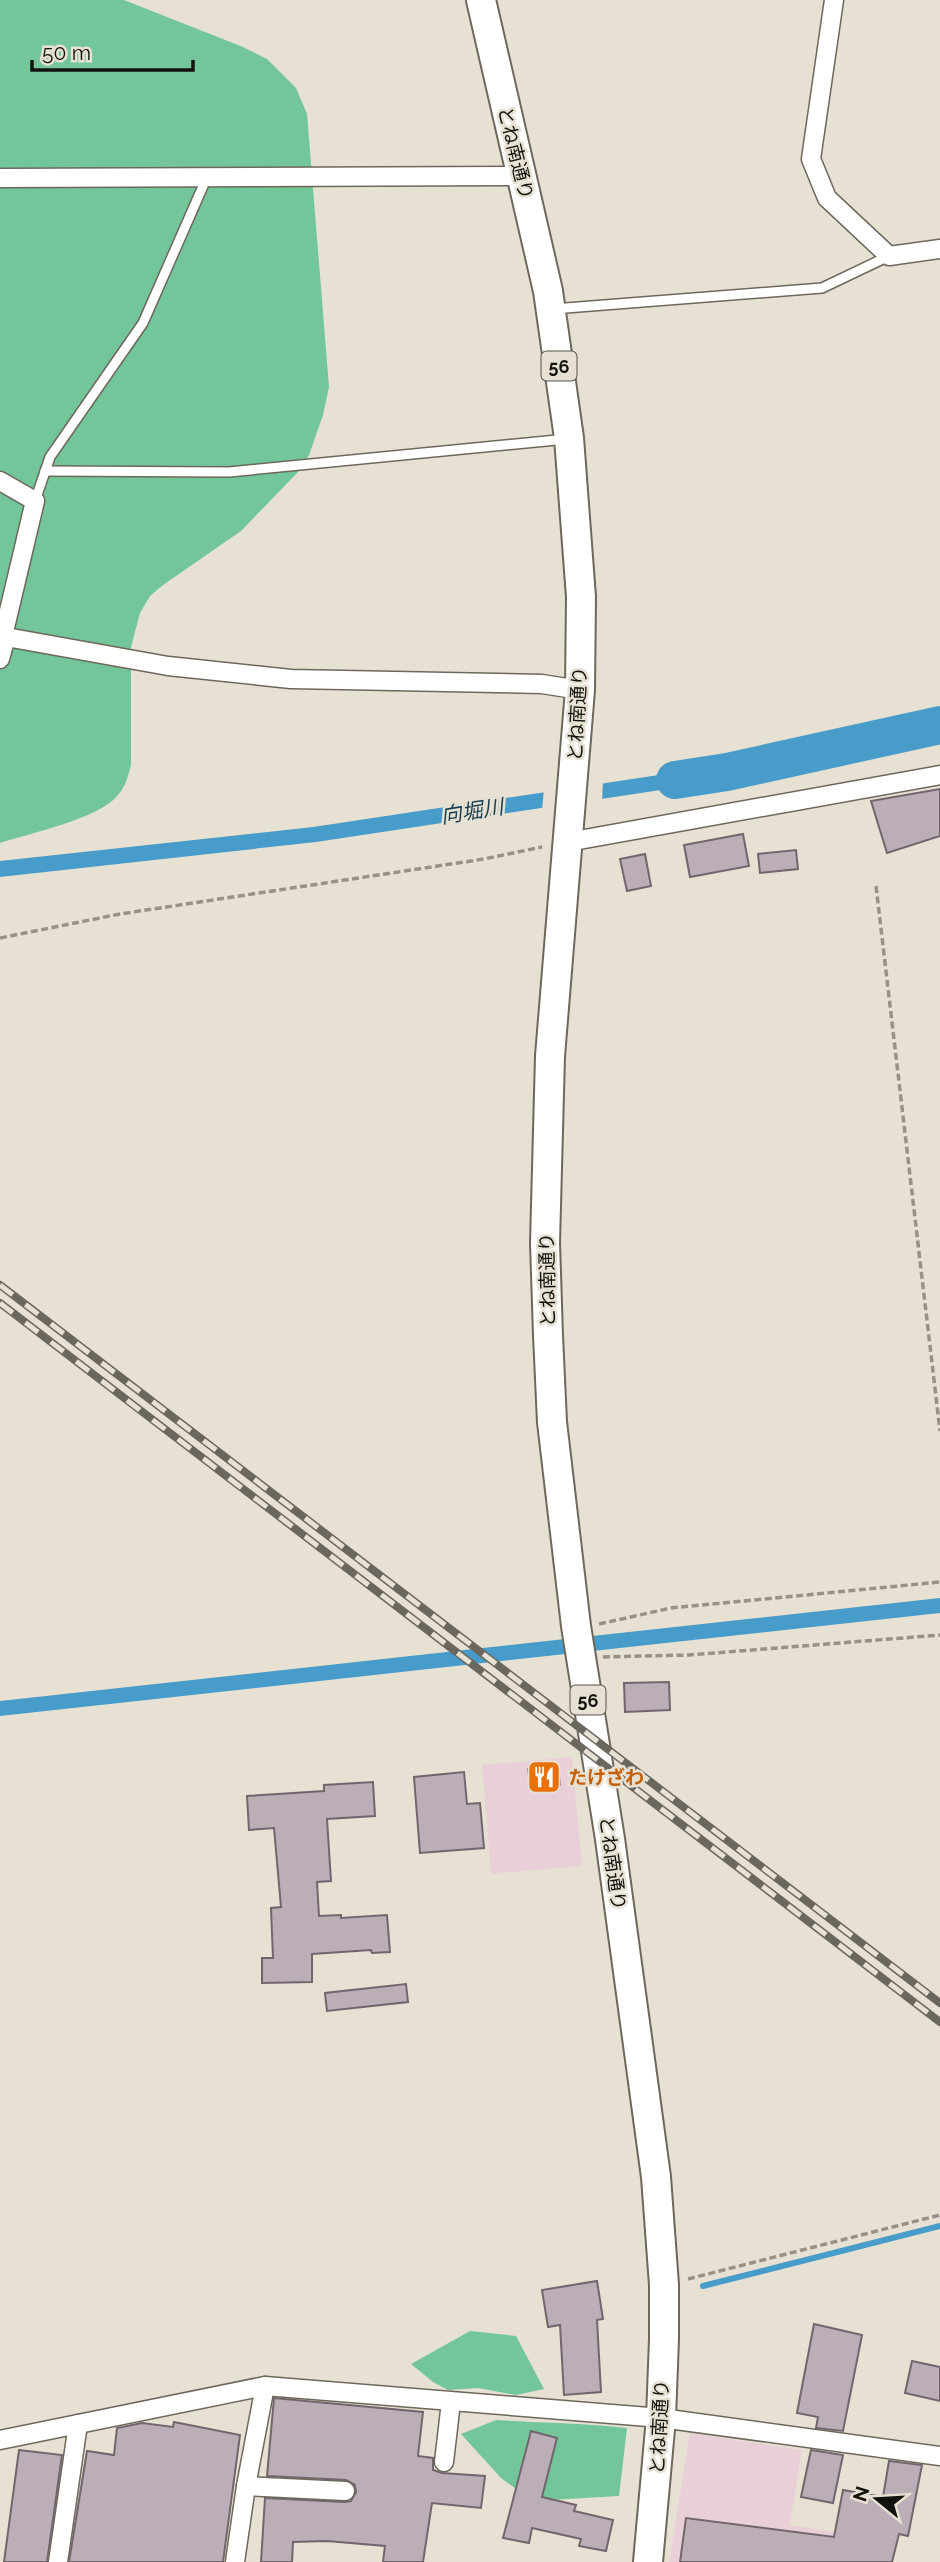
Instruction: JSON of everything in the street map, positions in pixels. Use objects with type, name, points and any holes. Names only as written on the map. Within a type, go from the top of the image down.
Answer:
[{"type":"main road","name":"とね南通り","points":[[481,0],[551,310],[569,439],[581,597],[580,690],[550,1056],[545,1243],[552,1422],[576,1626],[610,1839],[654,2165],[664,2285],[661,2418],[648,2562]]},
{"type":"street","points":[[834,0],[811,159],[828,198],[889,256],[940,249]]},
{"type":"street","points":[[0,178],[522,176]]},
{"type":"street","points":[[0,481],[35,501],[0,659]]},
{"type":"street","points":[[6,637],[168,666],[291,679],[542,684],[580,690]]},
{"type":"street","points":[[569,838],[940,775]]},
{"type":"street","points":[[0,2440],[265,2386],[661,2418],[940,2456]]},
{"type":"street","points":[[235,2562],[265,2386]]},
{"type":"street","points":[[444,2462],[451,2402]]},
{"type":"street","points":[[58,2562],[78,2424]]},
{"type":"street","points":[[246,2486],[345,2491]]},
{"type":"lane","points":[[35,501],[50,457],[143,324],[206,177]]},
{"type":"lane","points":[[551,310],[821,289],[889,256]]},
{"type":"lane","points":[[46,471],[229,472],[569,439]]},
{"type":"path","points":[[0,938],[120,914],[484,859],[569,838]]},
{"type":"path","points":[[876,886],[940,1431]]},
{"type":"path","points":[[576,1626],[671,1608],[940,1582]]},
{"type":"path","points":[[581,1660],[689,1655],[940,1634]]},
{"type":"path","points":[[664,2285],[940,2215]]},
{"type":"shaded area","points":[[572,1757],[582,1866],[491,1874],[482,1765]]},
{"type":"shaded area","points":[[690,2433],[802,2450],[790,2525],[852,2535],[848,2562],[669,2562]]},
{"type":"green space","points":[[0,0],[124,0],[267,59],[296,88],[307,114],[329,387],[323,415],[309,455],[298,472],[241,531],[163,585],[150,596],[140,613],[131,647],[131,765],[121,792],[109,804],[80,818],[0,843]]},
{"type":"green space","points":[[470,2331],[516,2336],[544,2389],[516,2395],[478,2388],[448,2390],[411,2364]]},
{"type":"green space","points":[[496,2420],[627,2428],[619,2496],[533,2501],[501,2478],[461,2434]]},
{"type":"water","points":[[725,765],[727,780],[316,842],[0,877],[0,861],[313,827]]},
{"type":"water","points":[[940,1598],[940,1613],[0,1716],[0,1701]]},
{"type":"pier","points":[[603,779],[602,802],[542,811],[544,788]]},
{"type":"building","points":[[940,789],[940,836],[887,853],[871,801]]},
{"type":"building","points":[[743,834],[749,866],[690,877],[684,845]]},
{"type":"building","points":[[796,850],[798,869],[760,873],[758,854]]},
{"type":"building","points":[[645,854],[651,886],[627,891],[620,859]]},
{"type":"building","points":[[669,1682],[670,1710],[625,1712],[624,1683]]},
{"type":"building","name":"たけざわ","points":[[558,1765],[560,1785],[531,1789],[528,1769]]},
{"type":"building","points":[[464,1772],[467,1804],[480,1803],[484,1848],[420,1853],[414,1777]]},
{"type":"building","points":[[373,1782],[375,1816],[327,1819],[331,1881],[317,1882],[319,1916],[341,1915],[341,1918],[387,1915],[390,1952],[372,1953],[371,1950],[312,1954],[312,1982],[262,1983],[262,1958],[273,1958],[271,1908],[281,1907],[274,1828],[249,1830],[247,1796],[324,1791],[324,1785]]},
{"type":"building","points":[[406,1984],[408,2002],[327,2011],[325,1993]]},
{"type":"building","points":[[597,2281],[603,2319],[597,2320],[601,2392],[564,2395],[560,2325],[548,2327],[542,2290]]},
{"type":"building","points":[[814,2324],[862,2335],[843,2431],[816,2428],[818,2417],[797,2413]]},
{"type":"building","points":[[912,2361],[940,2367],[940,2401],[905,2393]]},
{"type":"building","points":[[274,2398],[423,2412],[418,2456],[433,2458],[433,2470],[442,2473],[485,2476],[481,2508],[432,2503],[423,2562],[383,2562],[385,2546],[327,2541],[293,2542],[292,2562],[261,2562],[265,2498],[344,2502],[351,2501],[356,2492],[355,2485],[346,2480],[267,2476]]},
{"type":"building","points":[[174,2422],[240,2435],[223,2562],[69,2562],[87,2451],[114,2455],[117,2428],[142,2423],[173,2427]]},
{"type":"building","points":[[531,2431],[557,2438],[542,2497],[576,2505],[574,2511],[613,2520],[606,2551],[579,2546],[581,2539],[532,2528],[529,2543],[503,2538]]},
{"type":"building","points":[[19,2450],[62,2455],[47,2562],[4,2562]]},
{"type":"building","points":[[811,2450],[843,2455],[833,2503],[801,2497]]},
{"type":"building","points":[[889,2461],[922,2465],[908,2536],[899,2534],[892,2562],[680,2562],[686,2518],[834,2537],[843,2490],[883,2497]]},
{"type":"waterway","name":"向堀川","points":[[675,780],[727,772],[940,725]]},
{"type":"waterway","points":[[703,2286],[940,2226]]},
{"type":"railway","points":[[0,1285],[940,2003]]},
{"type":"railway","points":[[0,1303],[940,2022]]},
{"type":"place","name":"たけざわ","points":[[544,1777]]}]
